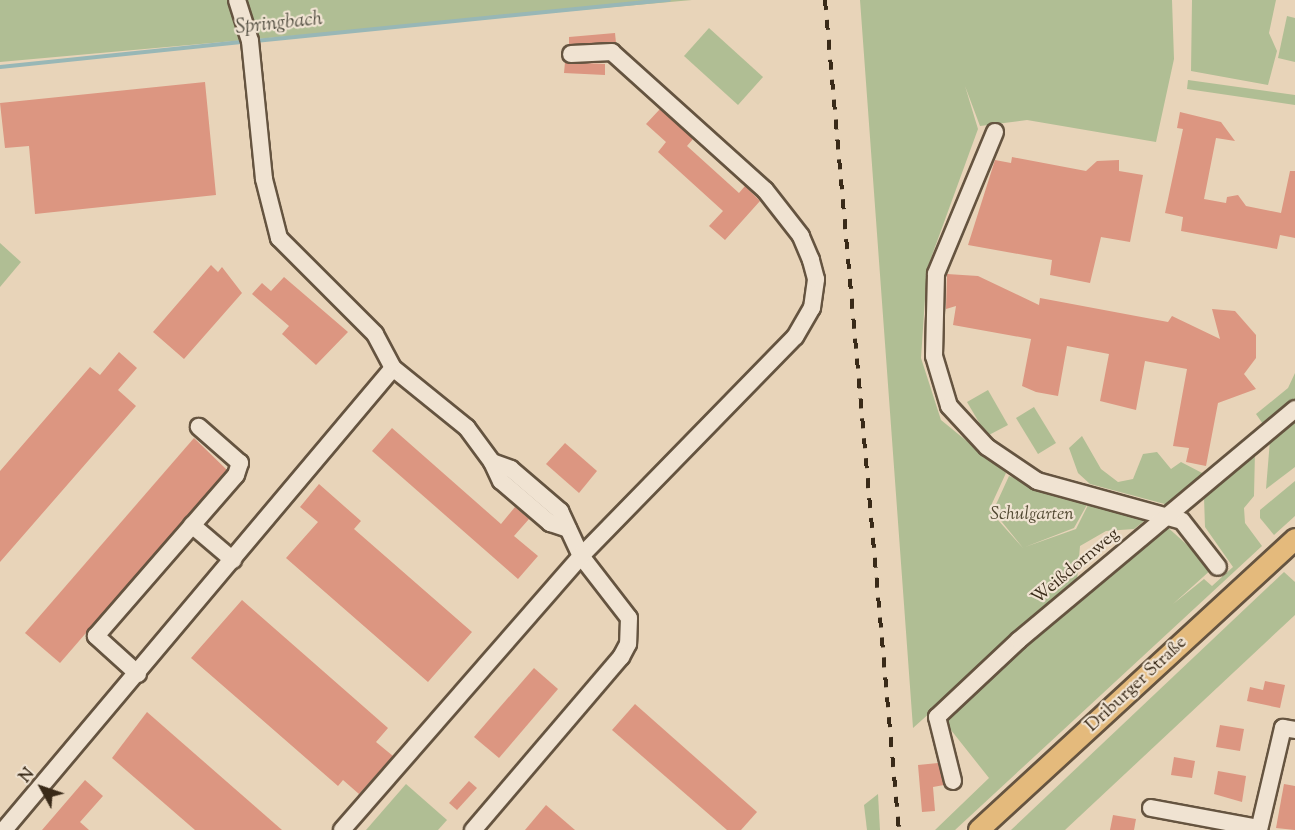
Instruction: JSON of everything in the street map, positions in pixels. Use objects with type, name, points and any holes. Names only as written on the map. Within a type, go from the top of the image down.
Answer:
[{"type":"main road","name":"Driburger Straße","points":[[979,830],[1295,539]]},
{"type":"street","points":[[237,0],[250,45],[264,179],[279,238],[375,334],[393,368],[467,428],[492,462],[511,469],[560,511],[581,556],[628,618],[628,644],[473,830]]},
{"type":"street","points":[[342,830],[581,556],[795,337],[812,308],[816,279],[801,236],[765,190],[612,52],[571,54]]},
{"type":"street","points":[[995,132],[936,274],[934,356],[949,406],[987,447],[1037,481],[1182,521],[1218,567]]},
{"type":"street","points":[[4,830],[138,674],[393,368]]},
{"type":"street","name":"Weißdornweg","points":[[953,781],[938,717],[1167,516],[1295,409]]},
{"type":"street","points":[[138,674],[96,636],[236,475],[240,463],[199,428]]},
{"type":"street","points":[[192,525],[233,560]]},
{"type":"street","points":[[1150,808],[1259,829],[1289,729]]},
{"type":"green space","points":[[0,0],[692,0],[0,62]]},
{"type":"green space","name":"Schulgarten","points":[[860,0],[1172,0],[1174,59],[1156,142],[1027,120],[980,126],[965,86],[978,129],[927,269],[921,358],[941,420],[1006,473],[989,510],[1023,548],[993,511],[1009,476],[1088,503],[1074,528],[1025,547],[1076,529],[1089,503],[1148,518],[1134,529],[1106,531],[1080,546],[1077,581],[913,728]]},
{"type":"green space","points":[[1192,0],[1276,0],[1269,33],[1277,51],[1268,85],[1191,71]]},
{"type":"green space","points":[[1287,16],[1295,18],[1295,62],[1278,58]]},
{"type":"green space","points":[[709,28],[763,77],[738,105],[684,56]]},
{"type":"green space","points":[[1188,80],[1295,95],[1295,105],[1187,89]]},
{"type":"green space","points":[[0,243],[21,262],[0,287]]},
{"type":"green space","points":[[1295,373],[1295,401],[1265,427],[1256,414],[1288,388]]},
{"type":"green space","points":[[988,390],[1008,425],[987,436],[967,402]]},
{"type":"green space","points":[[1034,407],[1056,443],[1038,454],[1016,418]]},
{"type":"green space","points":[[1295,419],[1295,467],[1266,489],[1270,440]]},
{"type":"green space","points":[[1082,436],[1101,469],[1118,482],[1133,479],[1143,454],[1157,452],[1171,469],[1181,462],[1206,475],[1172,506],[1090,484],[1078,473],[1069,448]]},
{"type":"green space","points":[[1255,451],[1254,496],[1244,508],[1245,523],[1262,546],[955,830],[935,830],[989,778],[943,720],[1022,643],[1165,525],[1213,568],[1173,604],[1204,579],[1212,586],[1233,567],[1205,527],[1204,497]]},
{"type":"green space","points":[[1295,481],[1295,516],[1274,535],[1260,518],[1260,510]]},
{"type":"green space","points":[[1284,572],[1295,582],[1295,615],[1065,830],[1011,830]]},
{"type":"green space","points":[[406,784],[447,820],[438,830],[366,830]]},
{"type":"green space","points":[[878,794],[880,830],[867,830],[864,805]]},
{"type":"building","points":[[615,33],[616,43],[569,44],[569,37]]},
{"type":"building","points":[[565,62],[605,64],[605,75],[564,73]]},
{"type":"building","points":[[205,82],[216,195],[35,214],[29,146],[5,148],[0,103]]},
{"type":"building","points":[[660,109],[693,139],[687,146],[739,193],[745,186],[760,201],[725,240],[709,226],[723,211],[658,152],[666,142],[646,124]]},
{"type":"building","points":[[1180,112],[1221,122],[1235,141],[1216,138],[1204,199],[1226,203],[1227,197],[1238,195],[1246,206],[1281,213],[1290,171],[1295,171],[1295,238],[1280,235],[1277,249],[1181,231],[1183,217],[1165,213],[1183,129],[1177,128]]},
{"type":"building","points":[[1012,157],[1086,171],[1097,161],[1119,160],[1119,171],[1143,175],[1130,242],[1101,237],[1090,283],[1050,275],[1052,260],[968,245],[995,160],[1011,163]]},
{"type":"building","points":[[211,265],[218,272],[222,267],[242,293],[184,359],[153,332]]},
{"type":"building","points":[[947,274],[978,276],[1039,305],[1040,298],[1168,322],[1172,316],[1220,339],[1212,309],[1235,311],[1256,335],[1256,358],[1244,374],[1256,389],[1218,403],[1206,466],[1186,462],[1189,448],[1173,446],[1187,369],[1145,361],[1136,410],[1100,401],[1109,354],[1067,346],[1058,396],[1036,392],[1022,386],[1031,339],[953,325],[956,306],[946,309]]},
{"type":"building","points":[[284,277],[348,332],[316,365],[282,334],[289,326],[252,294],[262,283],[271,291]]},
{"type":"building","points":[[119,352],[137,368],[118,390],[136,406],[0,562],[0,471],[90,367],[100,375]]},
{"type":"building","points":[[392,428],[501,524],[515,507],[529,519],[514,536],[538,556],[518,579],[372,451]]},
{"type":"building","points":[[194,438],[227,470],[60,663],[25,633]]},
{"type":"building","points":[[565,443],[597,471],[579,493],[546,464]]},
{"type":"building","points":[[319,484],[361,521],[354,529],[472,632],[428,682],[286,558],[318,522],[300,507]]},
{"type":"building","points":[[242,600],[388,728],[376,742],[393,756],[359,794],[343,780],[338,786],[191,658]]},
{"type":"building","points":[[534,668],[558,689],[499,758],[474,737]]},
{"type":"building","points":[[1265,681],[1285,685],[1280,708],[1247,701],[1250,687],[1263,690]]},
{"type":"building","points":[[635,704],[757,812],[741,830],[727,830],[612,730]]},
{"type":"building","points":[[147,712],[282,830],[195,830],[112,758]]},
{"type":"building","points":[[1220,725],[1244,729],[1240,751],[1216,747]]},
{"type":"building","points":[[1174,757],[1195,761],[1192,778],[1171,775]]},
{"type":"building","points":[[938,763],[944,785],[933,787],[935,811],[922,812],[918,765]]},
{"type":"building","points":[[1218,771],[1246,776],[1242,802],[1214,794]]},
{"type":"building","points":[[85,780],[103,796],[80,822],[89,830],[42,830]]},
{"type":"building","points":[[469,781],[477,788],[457,810],[449,803]]},
{"type":"building","points":[[1284,784],[1295,786],[1295,830],[1276,828]]},
{"type":"building","points":[[546,805],[575,830],[525,830]]},
{"type":"building","points":[[1113,815],[1136,819],[1134,830],[1110,830]]},
{"type":"waterway","name":"Springbach","points":[[255,41],[669,0]]},
{"type":"waterway","name":"Springbach","points":[[0,67],[244,42]]},
{"type":"railway","points":[[825,0],[899,830]]}]
